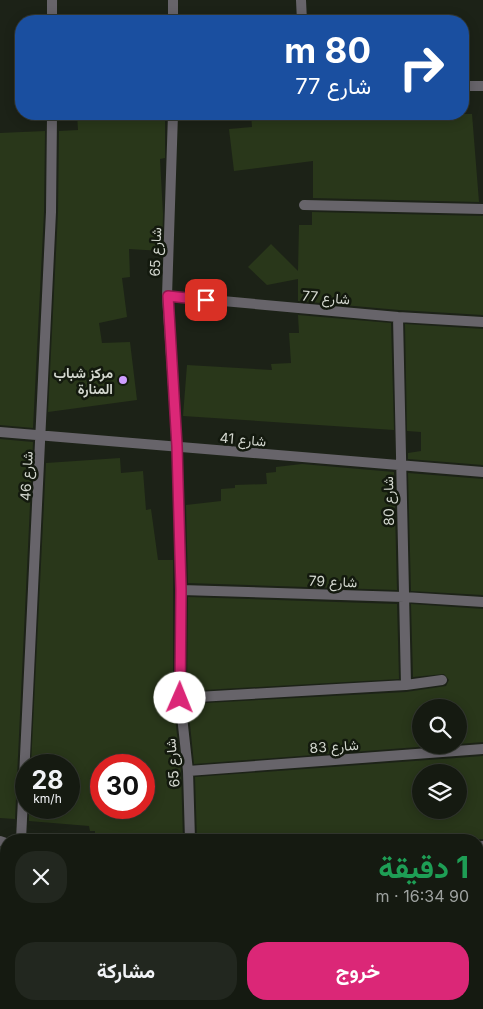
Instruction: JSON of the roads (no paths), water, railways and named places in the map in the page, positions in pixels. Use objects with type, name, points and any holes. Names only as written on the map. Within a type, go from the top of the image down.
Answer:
[{"type":"street","points":[[52,0],[52,15]]},
{"type":"street","points":[[172,0],[173,15]]},
{"type":"street","points":[[301,0],[302,15]]},
{"type":"street","points":[[469,86],[483,86]]},
{"type":"street","name":"شارع 46","points":[[21,834],[42,435],[51,212],[52,120]]},
{"type":"street","name":"شارع 65","points":[[173,120],[168,296],[177,446],[181,590],[180,698],[188,771],[190,834]]},
{"type":"street","points":[[304,205],[483,209]]},
{"type":"street","name":"شارع 77","points":[[168,296],[398,317],[483,322]]},
{"type":"street","name":"شارع 80","points":[[398,317],[406,685]]},
{"type":"street","name":"شارع 41","points":[[0,432],[483,472]]},
{"type":"street","name":"شارع 79","points":[[181,590],[404,597],[483,602]]},
{"type":"street","points":[[180,698],[406,685],[442,680]]},
{"type":"street","name":"شارع 83","points":[[188,771],[483,749]]},
{"type":"place","name":"مركز شباب المنارة","points":[[123,380]]}]
